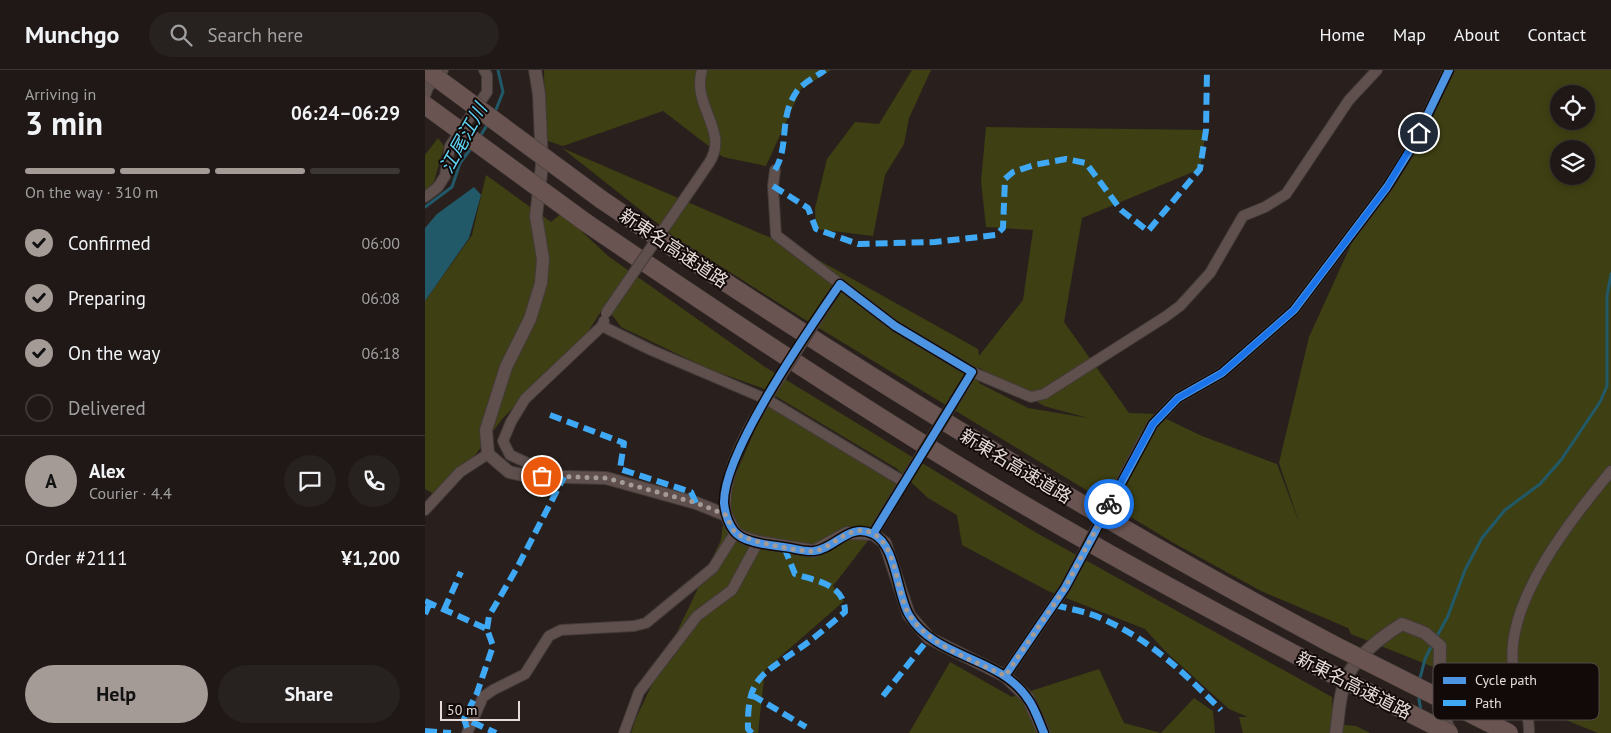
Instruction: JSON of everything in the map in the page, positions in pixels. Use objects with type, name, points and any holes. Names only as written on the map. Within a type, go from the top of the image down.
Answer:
[{"type":"highway","name":"新東名高速道路","points":[[426,70],[602,200],[842,359],[957,431],[1216,582],[1332,644],[1433,695]]},
{"type":"highway","name":"新東名高速道路","points":[[425,105],[585,222],[713,310],[936,453],[1129,565],[1328,672],[1450,733]]},
{"type":"highway","name":"新東名高速道路","points":[[1483,720],[1509,733]]},
{"type":"street","points":[[425,93],[427,87],[443,70]]},
{"type":"street","points":[[425,197],[439,187],[445,176],[450,146],[487,92],[487,75],[484,70]]},
{"type":"street","points":[[535,70],[539,94],[542,165],[536,216],[543,259],[541,283],[530,319],[503,376],[486,430],[488,454],[509,472],[527,476],[606,478],[697,503],[726,515]]},
{"type":"street","points":[[558,477],[510,455],[503,441],[511,422],[525,400],[602,326],[606,313],[716,153],[717,137],[701,99],[698,81],[702,70]]},
{"type":"street","points":[[775,170],[773,186],[776,235],[837,288],[970,377],[1031,397],[1044,394],[1165,317],[1179,306],[1210,273],[1243,216],[1265,207],[1286,194],[1333,122],[1377,70]]},
{"type":"street","points":[[1005,676],[1065,588],[1153,424],[1178,398],[1222,373],[1294,310],[1387,187],[1415,140],[1449,70]]},
{"type":"street","points":[[837,288],[768,396],[735,457],[724,501],[726,515],[735,533],[758,542],[814,551],[847,532],[873,534],[885,543],[909,615],[929,638],[1005,676],[1028,698],[1044,733]]},
{"type":"street","points":[[602,326],[651,350],[768,396],[907,478]]},
{"type":"street","points":[[873,534],[970,377]]},
{"type":"street","points":[[425,510],[460,472],[488,454]]},
{"type":"street","points":[[1513,663],[1514,634],[1522,605],[1551,553],[1611,471]]},
{"type":"street","points":[[467,733],[483,698],[493,690],[525,674],[549,636],[561,630],[634,626],[646,623],[713,568],[735,533]]},
{"type":"street","points":[[624,733],[639,692],[697,616],[732,590],[758,542]]},
{"type":"street","points":[[1336,733],[1341,701],[1348,675],[1382,637],[1402,624],[1425,634],[1440,646],[1440,663]]},
{"type":"street","points":[[1444,720],[1450,733]]},
{"type":"street","points":[[1529,720],[1529,733]]},
{"type":"shaded area","points":[[544,70],[831,70],[801,89],[766,166],[723,157],[663,111],[563,146],[545,140]]},
{"type":"shaded area","points":[[912,70],[931,70],[909,118],[904,144],[885,175],[873,236],[816,229],[815,208],[827,159],[855,122],[879,124]]},
{"type":"shaded area","points":[[1450,70],[1611,70],[1611,733],[1598,733],[1566,720],[1599,720],[1599,663],[1433,663],[1433,667],[1351,634],[1348,628],[1261,591],[1172,542],[804,319],[676,238],[562,148],[806,253],[978,349],[979,356],[1023,300],[1033,230],[986,227],[981,181],[986,127],[1206,130],[1200,169],[1082,218],[1064,322],[1129,413],[1156,414],[1202,436],[1277,464],[1300,525],[1279,463],[1309,337],[1360,225],[1438,104]],"holes":[[[978,367],[1044,406],[1088,418],[1028,408],[979,383]]]},
{"type":"shaded area","points":[[438,138],[444,146],[434,182],[425,191],[425,155]]},
{"type":"shaded area","points":[[486,175],[551,222],[562,213],[608,256],[765,367],[1035,532],[1332,697],[1333,724],[1356,726],[1370,733],[1243,733],[1239,717],[1248,717],[1229,709],[1165,651],[1145,629],[1048,591],[962,545],[957,515],[928,498],[896,468],[762,388],[709,369],[621,327],[605,305],[586,335],[503,418],[476,454],[438,496],[425,489],[425,301],[472,235]]},
{"type":"shaded area","points":[[766,404],[904,482],[873,534],[833,586],[844,601],[765,670],[758,733],[631,733],[636,718],[721,540],[726,497]]},
{"type":"shaded area","points":[[950,662],[1012,697],[1099,669],[1124,723],[1161,733],[909,733]]},
{"type":"shaded area","points":[[1194,698],[1213,711],[1215,733],[1161,733]]},
{"type":"water","points":[[474,187],[481,195],[469,238],[425,301],[425,228],[437,214]]},
{"type":"waterway","name":"江尾江川","points":[[495,112],[503,92],[498,70]]},
{"type":"waterway","name":"江尾江川","points":[[479,138],[489,122]]},
{"type":"waterway","name":"江尾江川","points":[[425,207],[452,187],[460,163],[472,147]]},
{"type":"waterway","points":[[1436,638],[1448,616],[1465,570],[1482,538],[1505,510],[1540,484],[1561,460],[1600,402],[1607,386],[1607,296],[1611,274]]},
{"type":"waterway","points":[[1419,682],[1425,659],[1433,643]]},
{"type":"waterway","points":[[1418,693],[1421,711]]},
{"type":"marked path","points":[[775,170],[782,151],[791,101],[806,82],[825,70]]},
{"type":"marked path","points":[[773,186],[808,208],[816,229],[858,244],[935,242],[996,235],[1003,228],[1005,179],[1013,172],[1034,165],[1066,159],[1086,163],[1121,210],[1148,231],[1200,169],[1206,130],[1207,70]]},
{"type":"marked path","points":[[550,415],[624,443],[620,469],[691,492],[696,503]]},
{"type":"marked path","points":[[487,629],[489,616],[518,566],[564,477]]},
{"type":"marked path","points":[[752,733],[748,729],[748,712],[753,689],[758,680],[845,612],[844,603],[835,590],[828,585],[795,574],[784,547]]},
{"type":"marked path","points":[[444,610],[461,572]]},
{"type":"marked path","points":[[425,601],[487,629],[493,646],[477,693],[464,719],[468,731]]},
{"type":"marked path","points":[[425,614],[430,603]]},
{"type":"marked path","points":[[1055,605],[1097,617],[1137,637],[1167,659],[1221,710]]},
{"type":"marked path","points":[[883,696],[929,638]]},
{"type":"marked path","points":[[752,695],[806,727]]},
{"type":"marked path","points":[[472,722],[496,733]]},
{"type":"marked path","points":[[425,731],[451,733]]},
{"type":"cycle path","points":[[1005,676],[1065,588],[1153,424],[1178,398],[1222,373],[1294,310],[1387,187],[1412,147],[1449,70]]},
{"type":"cycle path","points":[[873,534],[972,372],[895,326],[840,284],[770,391],[737,453],[727,481],[724,503],[728,521],[738,535],[750,541],[807,551],[822,549],[842,537],[857,531],[873,534],[887,548],[905,606],[909,615],[920,629],[935,641],[985,665],[1016,685],[1035,711],[1044,733]]},
{"type":"way so far","points":[[542,476],[606,478],[697,503],[726,515],[735,533],[745,538],[771,545],[814,551],[830,544],[847,532],[873,534],[885,543],[909,615],[929,638],[1005,676],[1055,605],[1109,504]]},
{"type":"route","points":[[1109,504],[1153,424],[1178,398],[1222,373],[1294,310],[1387,187],[1419,133]]}]
